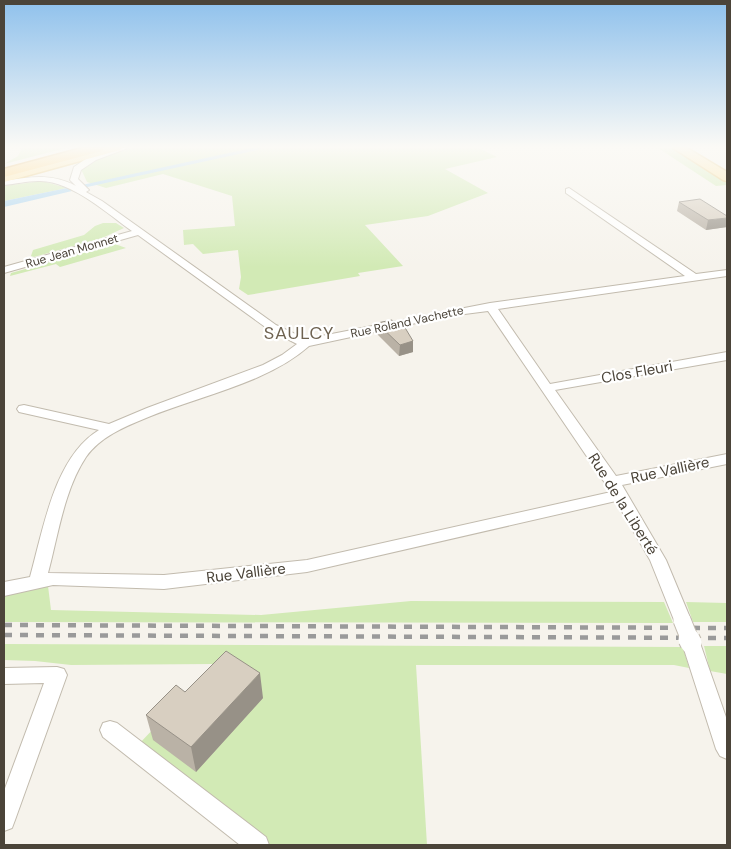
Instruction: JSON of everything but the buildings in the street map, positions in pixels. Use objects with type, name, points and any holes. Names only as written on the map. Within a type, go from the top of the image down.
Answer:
[{"type":"street","points":[[38,581],[61,499],[74,465],[86,447],[96,438],[140,416],[284,360],[305,343],[272,327],[78,188]]},
{"type":"street","points":[[569,191],[695,278]]},
{"type":"street","name":"Rue Jean Monnet","points":[[4,270],[140,232]]},
{"type":"street","name":"Rue Roland Vachette","points":[[305,343],[434,315],[727,273]]},
{"type":"street","name":"Rue de la Liberté","points":[[490,306],[616,488],[653,550],[691,643],[727,749]]},
{"type":"street","name":"Clos Fleuri","points":[[548,388],[727,356]]},
{"type":"street","points":[[24,409],[112,429]]},
{"type":"street","name":"Rue Vallière","points":[[4,589],[38,581],[70,578],[164,582],[307,566],[727,459]]},
{"type":"street","points":[[4,676],[57,675],[4,820]]},
{"type":"street","points":[[110,730],[258,845]]},
{"type":"green space","points":[[4,188],[67,188],[4,201]]},
{"type":"green space","points":[[206,188],[478,188],[488,193],[428,216],[365,225],[403,266],[358,273],[360,276],[248,295],[239,289],[241,277],[238,250],[203,254],[193,244],[184,245],[183,230],[235,226],[232,196]]},
{"type":"green space","points":[[103,223],[116,223],[124,228],[102,238],[34,257],[31,256],[33,250],[84,235],[95,226]]},
{"type":"green space","points":[[115,244],[126,248],[60,267],[56,264],[10,276],[11,273]]},
{"type":"green space","points":[[48,586],[51,610],[261,615],[411,601],[664,602],[673,623],[4,622],[4,594]]},
{"type":"green space","points":[[686,602],[727,603],[727,622],[693,622]]},
{"type":"green space","points":[[4,644],[683,647],[689,668],[674,665],[416,665],[427,845],[270,845],[138,745],[215,664],[71,665],[4,660]]},
{"type":"green space","points":[[704,646],[727,646],[727,674],[710,671]]},
{"type":"water","points":[[67,188],[72,191],[4,207],[4,201]]},
{"type":"railway","points":[[4,625],[727,628]]},
{"type":"railway","points":[[4,635],[727,638]]},
{"type":"district","name":"SAULCY","points":[[299,333]]}]
